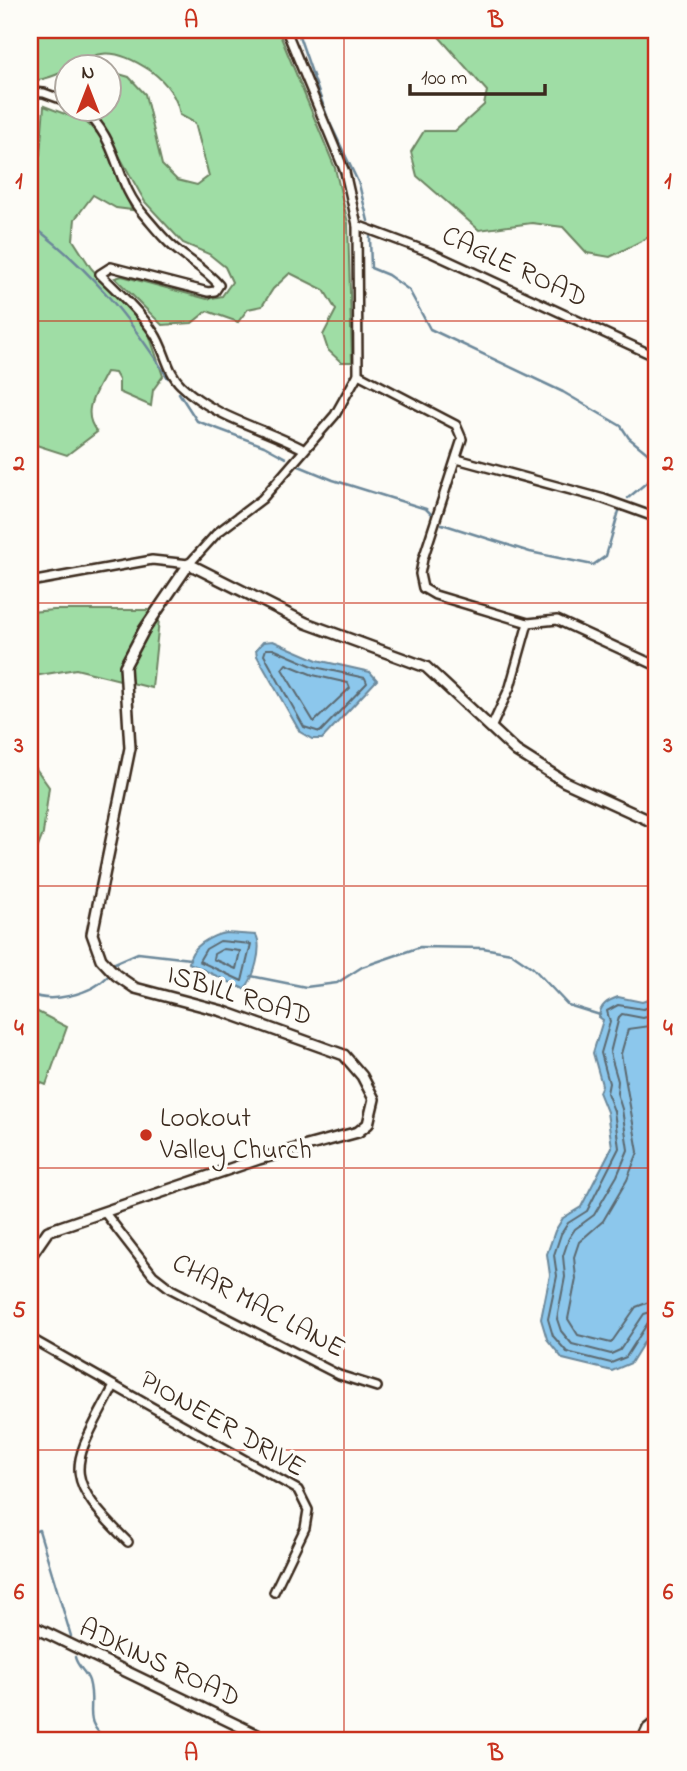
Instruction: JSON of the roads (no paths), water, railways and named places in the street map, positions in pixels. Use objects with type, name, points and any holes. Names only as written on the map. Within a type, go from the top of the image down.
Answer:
[{"type":"street","points":[[190,564],[217,533],[262,499],[335,415],[358,374],[357,225],[345,172],[286,30]]},
{"type":"street","points":[[30,92],[52,96]]},
{"type":"street","points":[[94,122],[108,138],[126,190],[143,214],[165,239],[204,267],[219,285],[215,291],[208,292],[111,267],[100,274],[155,335],[178,382],[192,395],[234,422],[277,435],[303,450]]},
{"type":"street","name":"CAGLE ROAD","points":[[357,225],[432,253],[652,355]]},
{"type":"street","points":[[358,374],[456,425],[462,439],[423,559],[421,584],[435,595],[528,623],[556,620],[657,666]]},
{"type":"street","points":[[457,459],[604,499],[657,518]]},
{"type":"street","points":[[30,582],[152,560],[190,564],[306,623],[426,667],[516,751],[565,782],[657,824]]},
{"type":"street","name":"ISBILL ROAD","points":[[30,1257],[48,1231],[259,1158],[358,1132],[368,1124],[373,1113],[374,1099],[344,1055],[222,1011],[135,988],[116,975],[101,959],[92,934],[130,748],[125,666],[144,630],[190,564]]},
{"type":"street","points":[[491,728],[510,687],[528,623]]},
{"type":"street","name":"CHAR MAC LANE","points":[[104,1213],[153,1275],[171,1289],[339,1375],[377,1387]]},
{"type":"street","name":"PIONEER DRIVE","points":[[30,1338],[298,1490],[309,1510],[305,1528],[274,1592]]},
{"type":"street","points":[[114,1386],[79,1456],[78,1475],[95,1510],[128,1542]]},
{"type":"street","name":"ADKINS ROAD","points":[[30,1625],[270,1741]]},
{"type":"street","points":[[640,1741],[647,1728],[657,1720]]},
{"type":"water","points":[[273,641],[317,660],[370,672],[377,680],[322,739],[312,739],[300,732],[257,656],[256,650],[263,642]]},
{"type":"water","points":[[226,933],[256,935],[258,940],[256,963],[244,989],[189,963],[197,947],[214,936]]},
{"type":"water","points":[[618,997],[642,1002],[657,997],[657,1321],[631,1363],[612,1371],[563,1359],[547,1339],[541,1319],[550,1275],[547,1254],[555,1231],[563,1218],[581,1207],[612,1147],[607,1112],[599,1092],[602,1085],[593,1053],[603,1020],[599,1017],[601,1009],[607,1002]]},
{"type":"waterway","points":[[297,30],[328,119],[359,184],[368,221]]},
{"type":"waterway","points":[[30,224],[71,258],[106,294],[168,378]]},
{"type":"waterway","points":[[370,237],[371,268],[388,275],[409,290],[430,329],[563,392],[621,426],[629,438],[657,461]]},
{"type":"waterway","points":[[179,393],[197,421],[264,446],[286,458]]},
{"type":"waterway","points":[[299,466],[333,480],[426,509],[433,516]]},
{"type":"waterway","points":[[628,498],[657,474]]},
{"type":"waterway","points":[[442,524],[530,552],[593,565],[606,556],[619,511]]},
{"type":"waterway","points":[[251,976],[306,987],[337,983],[362,967],[420,947],[483,948],[511,953],[533,968],[568,1005],[600,1015]]},
{"type":"waterway","points":[[115,963],[138,953],[190,959]]},
{"type":"waterway","points":[[30,994],[49,998],[70,996],[91,988],[107,977]]},
{"type":"waterway","points":[[30,1533],[39,1530],[71,1636]]},
{"type":"waterway","points":[[75,1657],[89,1681],[94,1726],[108,1741]]},
{"type":"place","name":"Lookout Valley Church","points":[[146,1135]]}]
